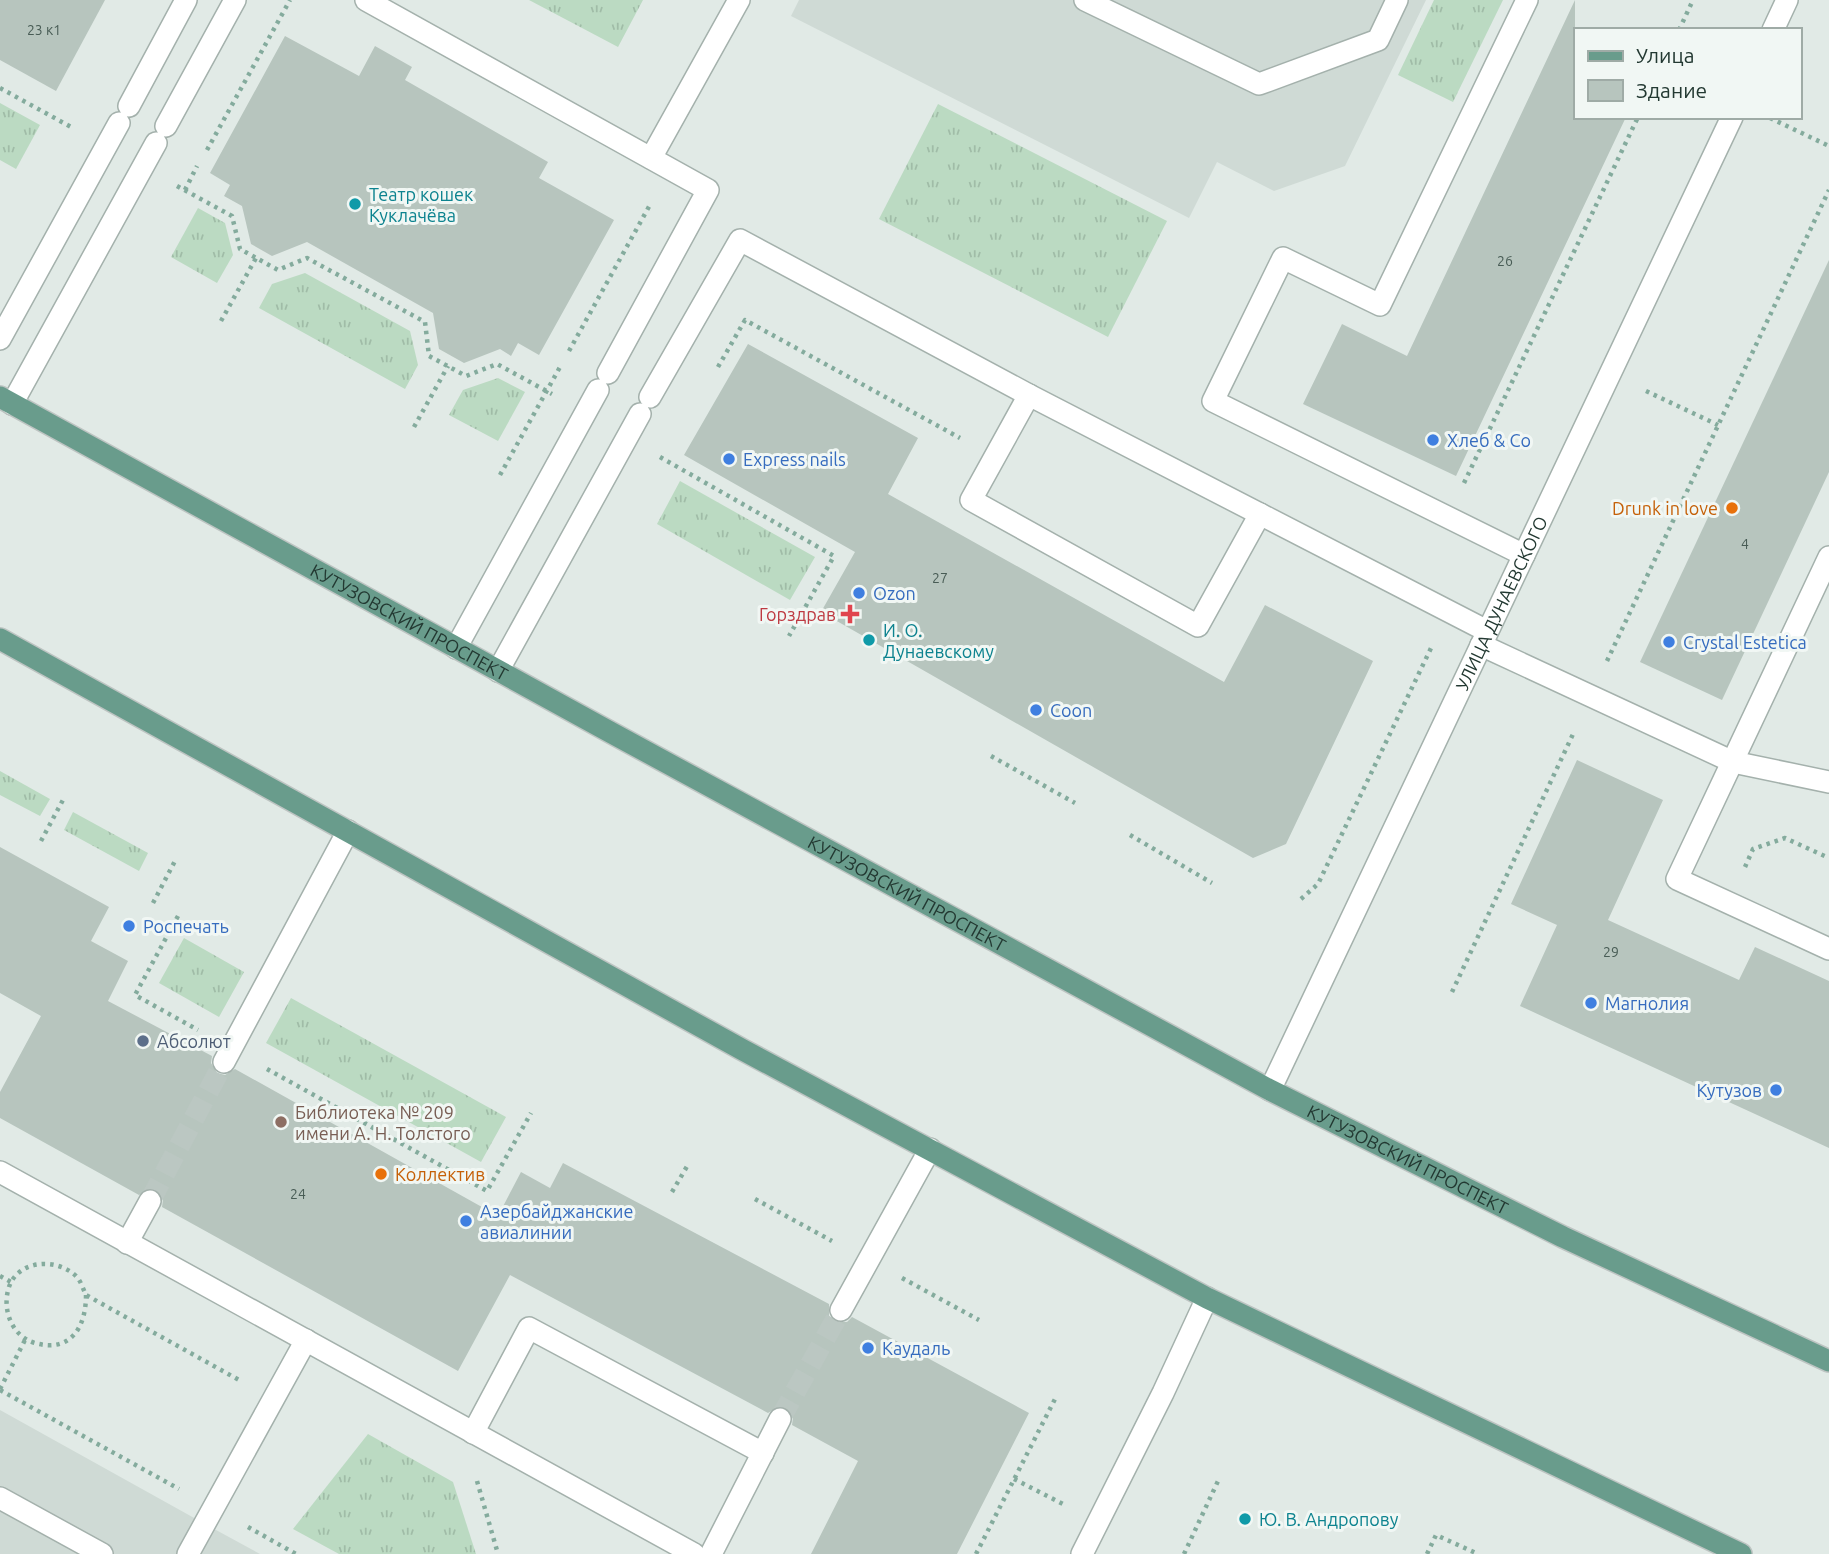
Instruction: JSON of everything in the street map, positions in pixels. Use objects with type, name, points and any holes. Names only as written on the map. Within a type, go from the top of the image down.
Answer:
[{"type":"main road","name":"КУТУЗОВСКИЙ ПРОСПЕКТ","points":[[6,401],[1270,1090],[1563,1237],[1829,1361]]},
{"type":"main road","points":[[0,639],[743,1050],[1207,1297],[1741,1554]]},
{"type":"street","points":[[0,339],[186,0]]},
{"type":"street","points":[[6,401],[161,135],[235,0]]},
{"type":"street","points":[[366,0],[708,190],[456,648]]},
{"type":"street","points":[[660,163],[739,0]]},
{"type":"street","points":[[1085,0],[1259,83],[1378,40],[1397,0]]},
{"type":"street","points":[[1524,555],[1213,401],[1283,258],[1380,305],[1527,0]]},
{"type":"street","points":[[1774,28],[1787,0]]},
{"type":"street","name":"УЛИЦА ДУНАЕВСКОГО","points":[[1270,1090],[1731,119]]},
{"type":"street","points":[[498,671],[740,240],[1029,395],[1260,514],[1591,696],[1733,762],[1829,782]]},
{"type":"street","points":[[1029,395],[971,500],[1198,626],[1260,514]]},
{"type":"street","points":[[1829,557],[1677,879],[1829,949]]},
{"type":"street","points":[[224,1062],[348,831]]},
{"type":"street","points":[[841,1310],[930,1149]]},
{"type":"street","points":[[0,1172],[694,1554]]},
{"type":"street","points":[[127,1242],[150,1201]]},
{"type":"street","points":[[1082,1554],[1207,1297]]},
{"type":"street","points":[[474,1433],[529,1328],[763,1453]]},
{"type":"street","points":[[188,1554],[306,1340]]},
{"type":"street","points":[[711,1554],[780,1419]]},
{"type":"street","points":[[0,1498],[102,1554]]},
{"type":"path","points":[[207,150],[290,0]]},
{"type":"path","points":[[1680,28],[1693,0]]},
{"type":"path","points":[[0,88],[79,132]]},
{"type":"path","points":[[1773,119],[1829,146]]},
{"type":"path","points":[[569,351],[660,163]]},
{"type":"path","points":[[185,190],[197,166]]},
{"type":"path","points":[[174,184],[232,216],[240,249],[256,258],[278,270],[307,258],[425,322],[429,356],[466,376],[497,364],[558,398]]},
{"type":"path","points":[[1452,992],[1829,190]]},
{"type":"path","points":[[221,321],[256,258]]},
{"type":"path","points":[[713,375],[745,320],[995,456]]},
{"type":"path","points":[[414,428],[448,366]]},
{"type":"path","points":[[500,475],[560,367]]},
{"type":"path","points":[[1610,374],[1718,425]]},
{"type":"path","points":[[664,459],[834,556],[789,636]]},
{"type":"path","points":[[991,756],[1075,803]]},
{"type":"path","points":[[41,841],[64,798]]},
{"type":"path","points":[[1130,835],[1212,883]]},
{"type":"path","points":[[1728,903],[1753,849],[1785,838],[1829,858]]},
{"type":"path","points":[[153,902],[176,859]]},
{"type":"path","points":[[178,916],[135,995],[203,1033]]},
{"type":"path","points":[[261,1066],[487,1191],[531,1113]]},
{"type":"path","points":[[673,1192],[689,1163]]},
{"type":"path","points":[[755,1199],[842,1246]]},
{"type":"path","points":[[43,1263],[62,1266],[78,1277],[86,1295],[86,1314],[79,1331],[63,1342],[44,1345],[26,1340],[10,1324],[5,1303],[11,1282],[25,1268],[43,1263]]},
{"type":"path","points":[[895,1275],[979,1320]]},
{"type":"path","points":[[0,1276],[11,1282]]},
{"type":"path","points":[[86,1295],[273,1399]]},
{"type":"path","points":[[26,1340],[0,1389],[296,1554]]},
{"type":"path","points":[[976,1554],[1055,1399]]},
{"type":"path","points":[[496,1445],[476,1482],[498,1554]]},
{"type":"path","points":[[1014,1479],[1098,1522]]},
{"type":"path","points":[[1184,1554],[1218,1481]]},
{"type":"path","points":[[1427,1554],[1436,1535],[1478,1554]]},
{"type":"shaded area","points":[[799,0],[1426,0],[1345,166],[1274,191],[1217,162],[1189,218],[791,16]]},
{"type":"shaded area","points":[[0,1410],[205,1524],[260,1554],[0,1554]]},
{"type":"green space","points":[[529,0],[643,0],[618,47]]},
{"type":"green space","points":[[1434,0],[1503,0],[1453,102],[1398,75]]},
{"type":"green space","points":[[0,103],[40,125],[16,169],[0,160]]},
{"type":"green space","points":[[938,104],[1167,221],[1108,337],[879,219]]},
{"type":"green space","points":[[198,208],[225,223],[233,255],[217,283],[171,257]]},
{"type":"green space","points":[[305,273],[410,331],[418,365],[405,389],[259,308],[272,284]]},
{"type":"green space","points":[[498,378],[525,392],[498,441],[449,415],[463,390]]},
{"type":"green space","points":[[680,481],[815,557],[790,600],[657,524]]},
{"type":"green space","points":[[0,771],[50,799],[40,816],[0,795]]},
{"type":"green space","points":[[73,812],[148,853],[139,871],[64,830]]},
{"type":"green space","points":[[184,938],[244,972],[219,1017],[159,983]]},
{"type":"green space","points":[[291,998],[506,1117],[481,1162],[266,1043]]},
{"type":"green space","points":[[368,1434],[453,1482],[476,1554],[339,1554],[293,1529]]},
{"type":"building","points":[[0,0],[105,0],[56,91],[0,60]]},
{"type":"building","points":[[1575,0],[1574,119],[1625,119],[1456,476],[1303,404],[1342,324],[1407,356]]},
{"type":"building","points":[[285,36],[359,76],[375,46],[412,67],[405,80],[548,162],[539,178],[614,220],[539,355],[518,343],[511,356],[500,349],[464,363],[439,349],[433,313],[307,242],[272,256],[251,244],[242,206],[224,196],[230,185],[210,173]]},
{"type":"building","points":[[1829,260],[1829,472],[1722,700],[1640,662]]},
{"type":"building","points":[[748,344],[918,438],[888,494],[1224,682],[1265,605],[1373,661],[1286,844],[1253,858],[821,612],[855,552],[684,455]]},
{"type":"building","points":[[1577,760],[1663,800],[1608,920],[1739,980],[1755,947],[1829,981],[1829,1148],[1520,1006],[1557,925],[1511,904]]},
{"type":"building","points":[[0,847],[109,907],[91,941],[128,961],[108,1001],[212,1056],[211,1063],[217,1073],[225,1075],[235,1069],[498,1216],[521,1172],[550,1188],[563,1163],[829,1304],[829,1316],[835,1322],[847,1322],[852,1317],[1029,1413],[957,1554],[811,1554],[858,1461],[792,1425],[793,1418],[787,1408],[779,1406],[768,1413],[510,1275],[458,1371],[162,1207],[163,1200],[157,1190],[149,1188],[139,1195],[0,1118],[0,1092],[41,1016],[0,993]]},
{"type":"tunnel","points":[[150,1201],[224,1062]]},
{"type":"tunnel","points":[[780,1419],[841,1310]]},
{"type":"place","name":"Театр кошек Куклачёва","points":[[355,204]]},
{"type":"place","name":"Хлеб & Co","points":[[1433,440]]},
{"type":"place","name":"Express nails","points":[[729,459]]},
{"type":"place","name":"Drunk in love","points":[[1732,508]]},
{"type":"place","name":"Ozon","points":[[859,593]]},
{"type":"place","name":"Горздрав","points":[[850,614]]},
{"type":"place","name":"И. О. Дунаевскому","points":[[869,640]]},
{"type":"place","name":"Crystal Estetica","points":[[1669,642]]},
{"type":"place","name":"Coon","points":[[1036,710]]},
{"type":"place","name":"Роспечать","points":[[129,926]]},
{"type":"place","name":"Магнолия","points":[[1591,1003]]},
{"type":"place","name":"Абсолют","points":[[143,1041]]},
{"type":"place","name":"Кутузов","points":[[1776,1090]]},
{"type":"place","name":"Библиотека № 209 имени А. Н. Толстого","points":[[281,1122]]},
{"type":"place","name":"Коллектив","points":[[381,1174]]},
{"type":"place","name":"Азербайджанские авиалинии","points":[[466,1221]]},
{"type":"place","name":"Каудаль","points":[[868,1348]]},
{"type":"place","name":"Ю. В. Андропову","points":[[1245,1519]]}]
